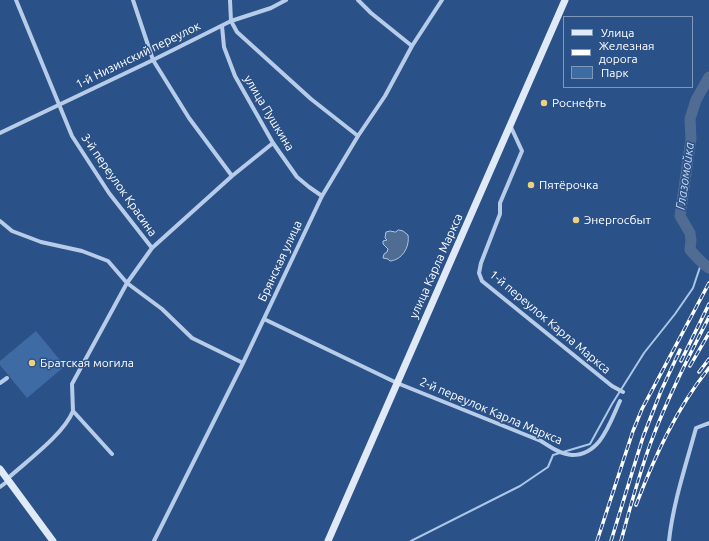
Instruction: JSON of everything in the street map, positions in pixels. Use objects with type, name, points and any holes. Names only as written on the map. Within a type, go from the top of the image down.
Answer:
[{"type":"main road","name":"улица Карла Маркса","points":[[328,541],[565,0]]},
{"type":"main road","points":[[0,469],[53,541]]},
{"type":"street","name":"3-й переулок Красина","points":[[16,0],[72,136],[109,193],[152,248]]},
{"type":"street","points":[[133,0],[153,60],[189,118],[232,176]]},
{"type":"street","points":[[230,0],[231,21],[236,32],[311,99],[358,136]]},
{"type":"street","name":"1-й Низинский переулок","points":[[0,133],[231,21],[271,8],[286,0]]},
{"type":"street","points":[[358,0],[371,13],[412,46]]},
{"type":"street","name":"Брянская улица","points":[[154,541],[243,363],[322,196],[358,136],[385,96],[412,46],[442,0]]},
{"type":"street","name":"улица Пушкина","points":[[222,26],[224,47],[235,76],[273,143],[298,177],[322,196]]},
{"type":"street","name":"1-й переулок Карла Маркса","points":[[510,125],[522,151],[500,203],[500,214],[481,263],[479,273],[482,282],[612,386],[623,392]]},
{"type":"street","points":[[0,487],[58,434],[70,420],[74,411],[72,384],[127,283],[152,248],[232,176],[273,143]]},
{"type":"street","points":[[0,221],[12,231],[41,242],[82,252],[108,261],[127,283],[162,309],[192,338],[243,363]]},
{"type":"street","name":"2-й переулок Карла Маркса","points":[[264,319],[397,383],[541,441],[556,450],[571,455],[592,448],[600,441],[620,401]]},
{"type":"street","points":[[0,383],[7,378]]},
{"type":"street","points":[[74,411],[112,454]]},
{"type":"street","points":[[669,541],[670,530],[696,428],[709,423]]},
{"type":"green space","points":[[36,331],[65,366],[27,398],[0,365],[0,361]]},
{"type":"shaded area","points":[[399,230],[408,235],[408,244],[404,252],[398,258],[390,261],[383,258],[388,249],[383,244],[383,241],[387,240],[385,238],[386,232],[395,232]]},
{"type":"waterway","name":"Глазомойка","points":[[709,77],[696,100],[690,119],[691,139],[680,216],[690,233],[690,250],[709,268]]},
{"type":"waterway","points":[[411,541],[520,486],[548,467],[553,455],[590,444],[612,404],[644,353],[675,314],[693,288],[701,264]]},
{"type":"railway","points":[[597,541],[633,431],[642,409],[709,283]]},
{"type":"railway","points":[[681,361],[709,304]]},
{"type":"railway","points":[[621,541],[639,479],[657,426],[678,379],[709,317]]},
{"type":"railway","points":[[690,366],[709,333]]},
{"type":"railway","points":[[611,541],[643,437],[661,391],[680,350]]},
{"type":"railway","points":[[699,372],[709,359]]},
{"type":"railway","points":[[636,505],[676,416],[709,368]]},
{"type":"place","name":"Роснефть","points":[[544,103]]},
{"type":"place","name":"Пятёрочка","points":[[531,185]]},
{"type":"place","name":"Энергосбыт","points":[[576,220]]},
{"type":"place","name":"Братская могила","points":[[32,363]]}]
